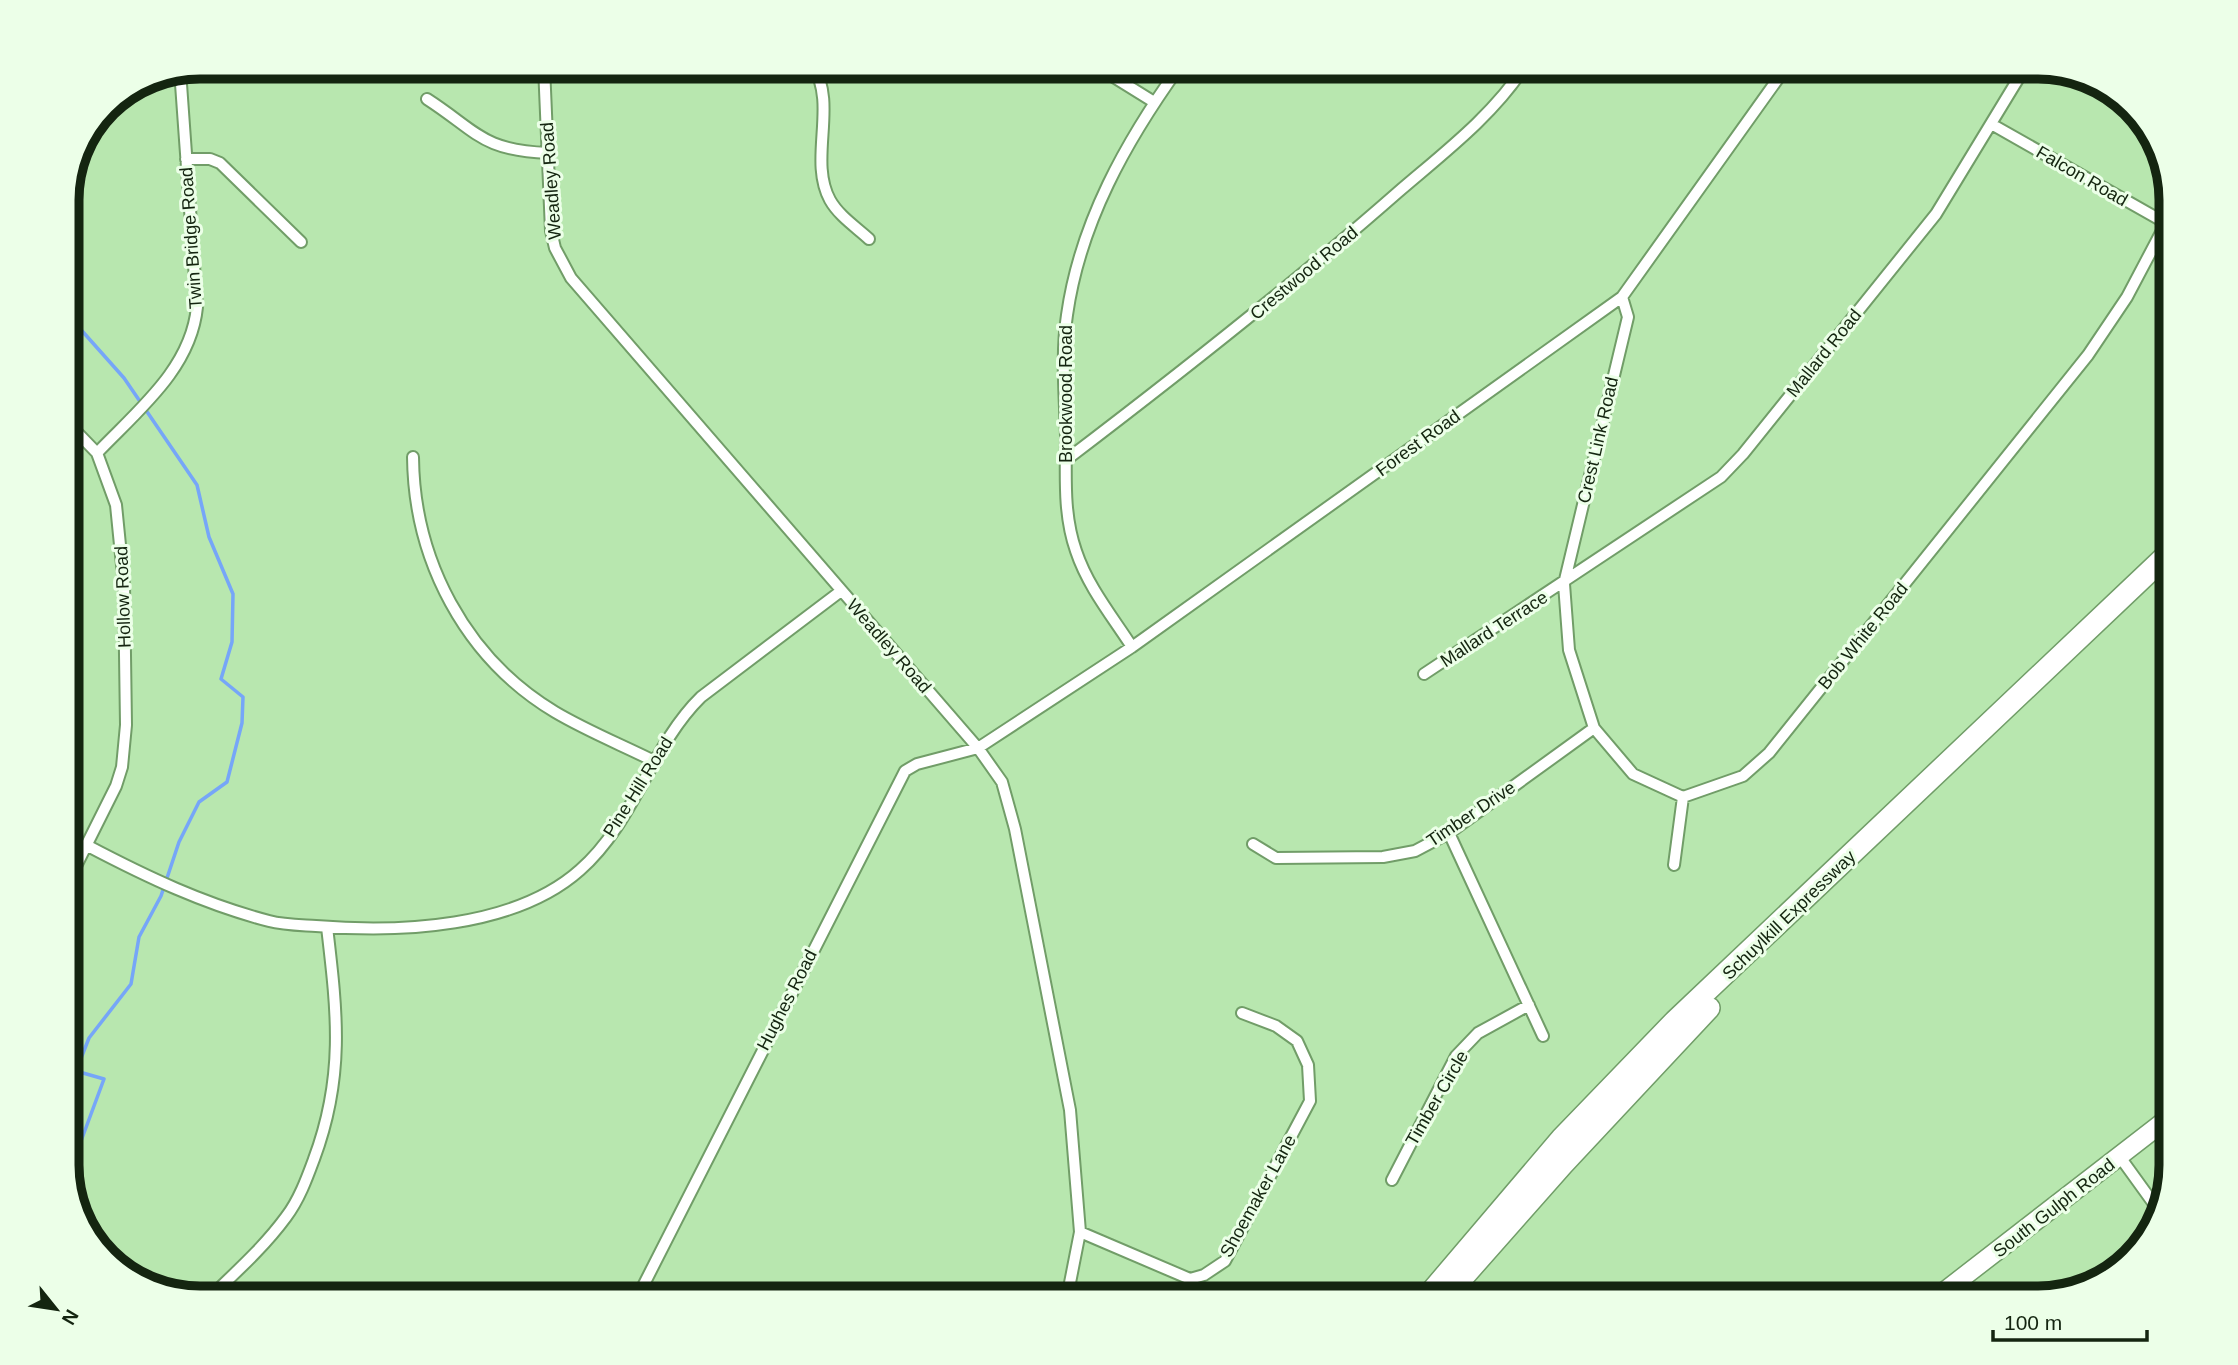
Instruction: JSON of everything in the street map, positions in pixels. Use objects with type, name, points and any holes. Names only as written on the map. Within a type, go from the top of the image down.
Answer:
[{"type":"highway","name":"Schuylkill Expressway","points":[[1436,1286],[1562,1139],[1666,1030],[2159,562]]},
{"type":"highway","name":"Schuylkill Expressway","points":[[1455,1286],[1563,1164],[1713,1003],[2159,579]]},
{"type":"main road","name":"South Gulph Road","points":[[1952,1286],[2159,1126]]},
{"type":"street","name":"Weadley Road","points":[[545,79],[551,231],[558,256],[571,278],[978,747],[1002,782],[1015,830],[1070,1110],[1080,1232],[1069,1286]]},
{"type":"street","points":[[817,79],[821,90],[825,190],[838,211],[869,239]]},
{"type":"street","points":[[1117,79],[1154,102]]},
{"type":"street","name":"Brookwood Road","points":[[1132,647],[1093,589],[1076,553],[1066,517],[1066,316],[1077,263],[1100,197],[1154,102],[1171,79]]},
{"type":"street","name":"Crestwood Road","points":[[1066,460],[1237,330],[1347,237],[1449,147],[1496,102],[1515,79]]},
{"type":"street","name":"Forest Road","points":[[978,747],[1132,647],[1622,297],[1778,79]]},
{"type":"street","name":"Mallard Road","points":[[1564,584],[1721,477],[1743,454],[1936,214],[2019,79]]},
{"type":"street","name":"Twin Bridge Road","points":[[97,453],[179,364],[192,336],[197,307],[181,81]]},
{"type":"street","points":[[427,99],[487,142],[521,152],[548,153]]},
{"type":"street","name":"Falcon Road","points":[[1993,125],[2159,221]]},
{"type":"street","points":[[186,159],[210,159],[220,163],[301,242]]},
{"type":"street","name":"Bob White Road","points":[[1683,797],[1743,776],[1769,753],[2088,355],[2159,241]]},
{"type":"street","name":"Crest Link Road","points":[[1564,584],[1628,317],[1622,297]]},
{"type":"street","name":"Hollow Road","points":[[79,434],[97,453],[116,505],[124,585],[126,725],[122,768],[116,786],[79,862]]},
{"type":"street","points":[[412,457],[414,503],[429,557],[441,586],[471,636],[509,678],[544,704],[582,727],[656,762]]},
{"type":"street","points":[[1564,584],[1569,650],[1594,728],[1633,774],[1683,797],[1674,866]]},
{"type":"street","name":"Mallard Terrace","points":[[1424,674],[1564,584]]},
{"type":"street","name":"Pine Hill Road","points":[[88,846],[188,896],[272,922],[386,930],[452,924],[507,909],[551,890],[580,870],[624,817],[684,713],[701,696],[841,591]]},
{"type":"street","name":"Timber Drive","points":[[1253,844],[1276,858],[1383,857],[1415,851],[1449,832],[1594,728]]},
{"type":"street","name":"Hughes Road","points":[[643,1286],[895,785],[905,771],[917,764],[978,747]]},
{"type":"street","points":[[1449,832],[1543,1036]]},
{"type":"street","points":[[222,1286],[260,1250],[288,1214],[308,1176],[326,1126],[336,1078],[337,1013],[327,927]]},
{"type":"street","name":"Timber Circle","points":[[1392,1180],[1456,1056],[1478,1033],[1529,1005]]},
{"type":"street","name":"Shoemaker Lane","points":[[1080,1232],[1190,1279],[1205,1275],[1226,1261],[1310,1101],[1308,1065],[1297,1041],[1276,1026],[1242,1013]]},
{"type":"street","points":[[2120,1157],[2153,1203]]},
{"type":"waterway","points":[[79,327],[124,378],[197,485],[209,537],[233,594],[232,642],[221,679],[243,697],[242,723],[227,782],[199,802],[179,842],[161,896],[139,937],[131,984],[89,1038],[79,1063]]},
{"type":"waterway","points":[[79,1072],[104,1079],[79,1144]]}]
